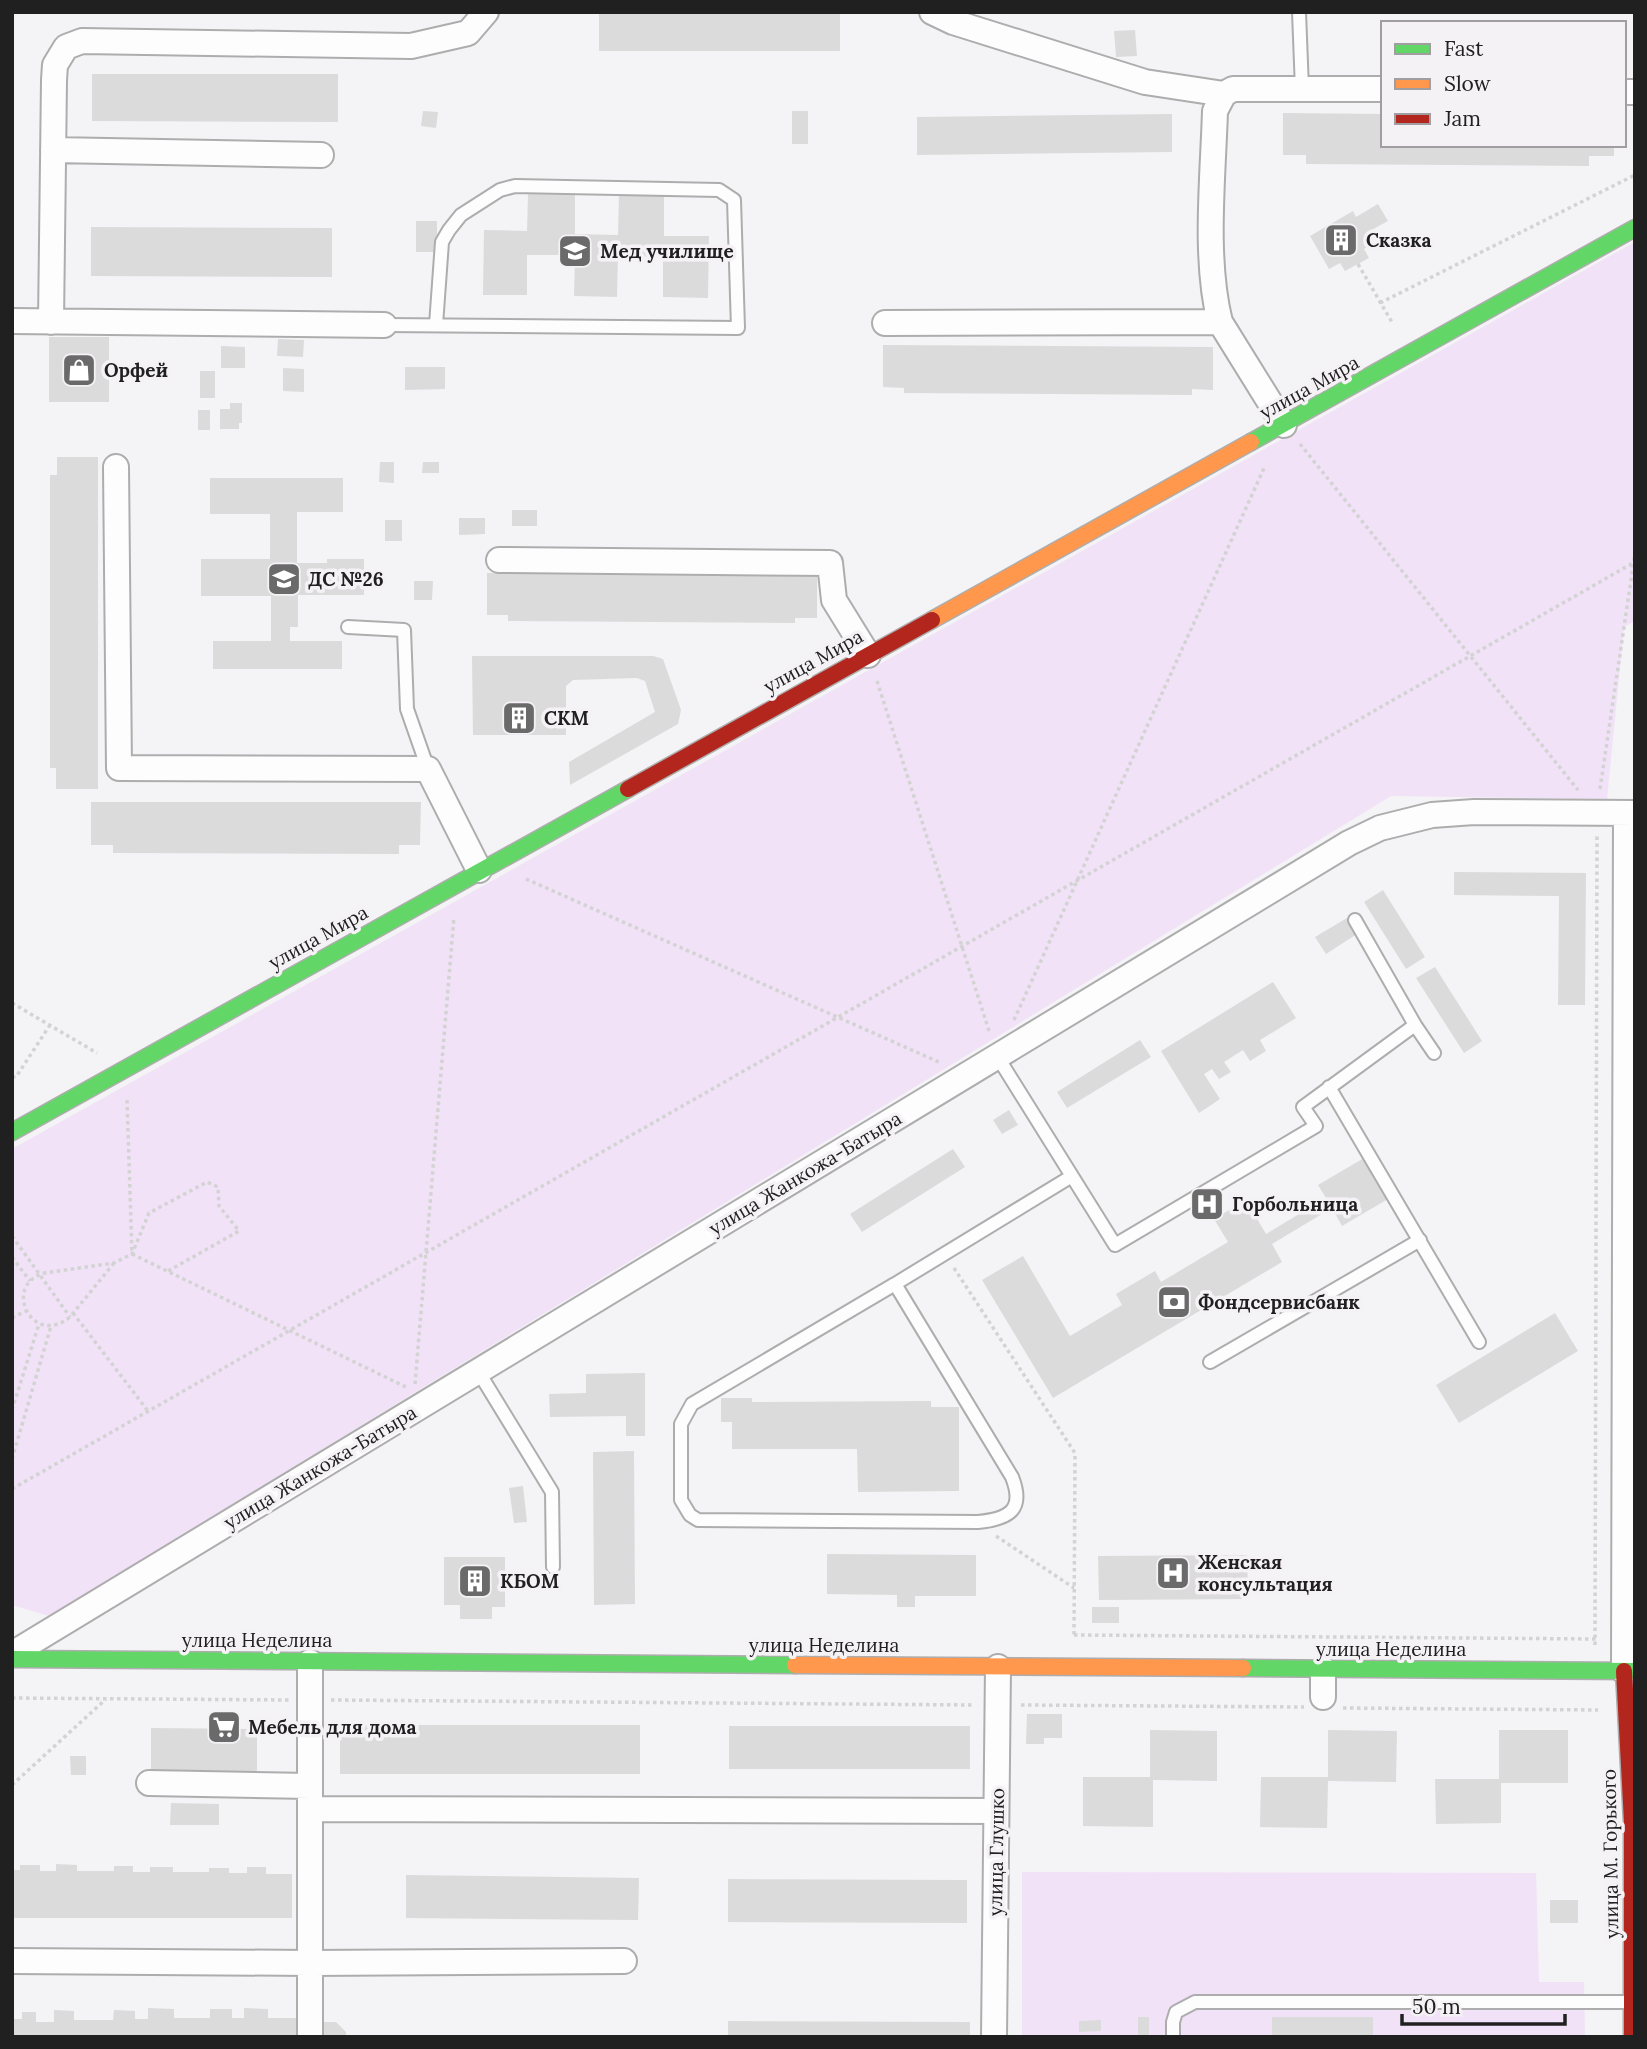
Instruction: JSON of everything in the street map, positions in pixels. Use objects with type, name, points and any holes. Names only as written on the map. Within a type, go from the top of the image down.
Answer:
[{"type":"street","points":[[51,322],[55,65],[66,47],[82,41],[411,46],[468,33],[486,12]]},
{"type":"street","points":[[932,12],[953,22],[1145,82],[1224,94],[1242,88],[1381,89]]},
{"type":"street","points":[[1224,94],[1215,111],[1213,287],[1220,322],[1284,425]]},
{"type":"street","points":[[53,150],[321,155]]},
{"type":"street","name":"улица Мира","points":[[12,1132],[1635,228]]},
{"type":"street","points":[[12,321],[384,325]]},
{"type":"street","points":[[885,323],[1220,322]]},
{"type":"street","points":[[116,467],[119,768],[428,769],[485,867]]},
{"type":"street","points":[[499,560],[830,563],[834,600],[868,655]]},
{"type":"street","name":"улица Жанкожа-Батыра","points":[[12,1654],[478,1371],[989,1044],[1349,843],[1380,828],[1432,815],[1474,812],[1631,813]]},
{"type":"street","points":[[1629,1671],[1624,1640],[1630,1542],[1631,813]]},
{"type":"street","points":[[12,1111],[37,1119]]},
{"type":"street","name":"улица Неделина","points":[[12,1659],[1629,1671]]},
{"type":"street","points":[[310,1662],[310,2037]]},
{"type":"street","name":"улица Глушко","points":[[994,2037],[998,1667]]},
{"type":"street","points":[[1323,1669],[1323,1697]]},
{"type":"street","name":"улица М. Горького","points":[[1629,1671],[1633,1822],[1632,2037]]},
{"type":"street","points":[[149,1783],[310,1797],[996,1811]]},
{"type":"street","points":[[12,1961],[624,1961]]},
{"type":"lane","points":[[1299,12],[1301,89]]},
{"type":"lane","points":[[384,325],[738,328],[734,201],[719,190],[515,186],[500,190],[461,215],[442,242],[436,325]]},
{"type":"lane","points":[[348,627],[404,629],[407,709],[428,769]]},
{"type":"lane","points":[[1354,919],[1434,1053]]},
{"type":"lane","points":[[989,1044],[1115,1245],[1316,1126],[1303,1107],[1415,1025]]},
{"type":"lane","points":[[1329,1087],[1479,1342]]},
{"type":"lane","points":[[895,1284],[1012,1477],[1017,1491],[1016,1506],[1008,1515],[996,1520],[978,1522],[698,1520],[690,1515],[681,1500],[681,1424],[692,1404],[1072,1176]]},
{"type":"lane","points":[[1210,1362],[1420,1240]]},
{"type":"lane","points":[[478,1371],[552,1492],[553,1567]]},
{"type":"lane","points":[[1173,2037],[1176,2012],[1195,2002],[1632,2002]]},
{"type":"path","points":[[1380,303],[1635,175]]},
{"type":"path","points":[[1358,264],[1393,324]]},
{"type":"path","points":[[1284,425],[1596,813]]},
{"type":"path","points":[[1012,1023],[1267,463]]},
{"type":"path","points":[[1595,1639],[1596,813],[1635,553]]},
{"type":"path","points":[[12,1489],[1634,563]]},
{"type":"path","points":[[868,655],[962,947],[989,1044]]},
{"type":"path","points":[[485,867],[940,1063],[950,1058]]},
{"type":"path","points":[[132,1254],[414,1392],[457,883]]},
{"type":"path","points":[[12,1003],[126,1070],[132,1254]]},
{"type":"path","points":[[12,1077],[16,1077],[50,1025]]},
{"type":"path","points":[[989,1044],[1001,1029]]},
{"type":"path","points":[[114,1263],[70,1318],[61,1324],[39,1324],[26,1311],[23,1295],[30,1281],[40,1274],[114,1263],[132,1254],[149,1213],[207,1182],[218,1187],[219,1206],[239,1231],[167,1271]]},
{"type":"path","points":[[12,1236],[70,1318]]},
{"type":"path","points":[[946,1254],[1074,1453],[1073,1706]]},
{"type":"path","points":[[12,1257],[30,1281]]},
{"type":"path","points":[[12,1318],[26,1311]]},
{"type":"path","points":[[73,1313],[148,1411]]},
{"type":"path","points":[[12,1410],[39,1324]]},
{"type":"path","points":[[12,1459],[51,1326]]},
{"type":"path","points":[[978,1522],[990,1533],[1074,1588]]},
{"type":"path","points":[[1074,1635],[1624,1640]]},
{"type":"path","points":[[12,1698],[997,1705]]},
{"type":"path","points":[[12,1786],[106,1699]]},
{"type":"shaded area","points":[[1635,242],[1635,621],[1624,627],[1607,799],[1391,796],[49,1616],[12,1605],[12,1149]]},
{"type":"shaded area","points":[[1022,1872],[1536,1873],[1539,1982],[1584,1982],[1585,2037],[1022,2037]]},
{"type":"building","points":[[599,12],[840,12],[840,51],[599,51]]},
{"type":"building","points":[[1135,30],[1137,56],[1116,57],[1114,31]]},
{"type":"building","points":[[92,74],[338,74],[338,122],[92,121]]},
{"type":"building","points":[[423,111],[438,112],[436,128],[421,126]]},
{"type":"building","points":[[792,111],[808,111],[808,144],[792,144]]},
{"type":"building","points":[[1283,113],[1381,114],[1381,147],[1614,147],[1614,156],[1589,156],[1589,166],[1306,164],[1306,155],[1283,155]]},
{"type":"building","points":[[1172,114],[1172,152],[917,155],[917,117]]},
{"type":"building","points":[[528,194],[575,194],[575,234],[618,235],[619,195],[664,196],[664,236],[709,236],[708,298],[663,297],[663,257],[618,256],[617,297],[574,296],[575,255],[527,255],[527,295],[483,295],[484,230],[527,231]]},
{"type":"building","name":"Сказка","points":[[1378,204],[1388,221],[1366,233],[1372,244],[1364,249],[1369,258],[1345,271],[1340,263],[1329,269],[1310,236],[1353,211],[1356,217]]},
{"type":"building","points":[[416,221],[437,221],[437,252],[416,252]]},
{"type":"building","points":[[91,227],[332,228],[332,277],[91,276]]},
{"type":"building","name":"Орфей","points":[[49,337],[109,337],[109,402],[49,402]]},
{"type":"building","points":[[278,339],[304,340],[303,357],[277,356]]},
{"type":"building","points":[[883,345],[1213,347],[1213,390],[1192,389],[1192,395],[904,393],[904,388],[883,387]]},
{"type":"building","points":[[221,346],[245,347],[245,368],[221,368]]},
{"type":"building","points":[[405,367],[445,367],[445,389],[405,390]]},
{"type":"building","points":[[283,368],[304,369],[304,392],[283,391]]},
{"type":"building","points":[[200,371],[215,371],[215,398],[200,398]]},
{"type":"building","points":[[230,403],[242,403],[242,423],[239,423],[239,429],[220,429],[220,409],[230,409]]},
{"type":"building","points":[[198,410],[210,410],[210,430],[198,430]]},
{"type":"building","points":[[57,457],[98,457],[98,789],[56,789],[56,768],[50,768],[50,475],[57,475]]},
{"type":"building","points":[[380,462],[394,462],[394,483],[379,482]]},
{"type":"building","points":[[423,462],[439,462],[439,473],[422,473]]},
{"type":"building","points":[[210,478],[343,478],[343,512],[297,512],[297,563],[327,563],[327,559],[364,559],[364,595],[298,595],[298,627],[290,627],[290,641],[342,641],[342,669],[213,669],[213,641],[271,641],[271,596],[201,596],[201,559],[270,559],[270,514],[210,514]]},
{"type":"building","points":[[512,510],[537,510],[537,526],[512,526]]},
{"type":"building","points":[[459,518],[485,518],[485,534],[459,535]]},
{"type":"building","points":[[385,520],[402,520],[402,541],[385,541]]},
{"type":"building","points":[[487,573],[817,575],[817,618],[795,618],[795,623],[508,621],[508,615],[487,615]]},
{"type":"building","points":[[414,581],[433,581],[432,600],[414,600]]},
{"type":"building","name":"СКМ","points":[[472,656],[653,656],[663,659],[681,710],[678,724],[570,785],[569,762],[655,712],[645,681],[637,678],[573,680],[566,686],[566,735],[473,735]]},
{"type":"building","points":[[91,802],[421,802],[420,845],[399,845],[399,854],[113,853],[113,845],[91,845]]},
{"type":"building","points":[[1454,872],[1586,873],[1585,1005],[1558,1005],[1559,896],[1454,895]]},
{"type":"building","points":[[1383,890],[1425,957],[1406,969],[1364,902]]},
{"type":"building","points":[[1347,918],[1357,934],[1326,954],[1315,937]]},
{"type":"building","points":[[1435,967],[1482,1041],[1464,1053],[1416,978]]},
{"type":"building","points":[[1273,982],[1296,1018],[1260,1040],[1266,1051],[1250,1061],[1243,1050],[1224,1062],[1231,1072],[1219,1079],[1212,1069],[1204,1074],[1220,1099],[1199,1113],[1161,1051]]},
{"type":"building","points":[[1140,1040],[1151,1057],[1067,1108],[1057,1092]]},
{"type":"building","points":[[1009,1110],[1018,1125],[1002,1134],[993,1120]]},
{"type":"building","points":[[953,1149],[965,1167],[862,1232],[850,1214]]},
{"type":"building","points":[[1364,1158],[1388,1199],[1342,1226],[1332,1208],[1272,1244],[1282,1262],[1053,1398],[982,1280],[1023,1256],[1070,1336],[1122,1305],[1116,1294],[1155,1271],[1161,1282],[1228,1242],[1214,1219],[1246,1200],[1266,1234],[1326,1198],[1318,1185]]},
{"type":"building","points":[[1555,1313],[1578,1351],[1459,1423],[1436,1385]]},
{"type":"building","points":[[645,1373],[645,1436],[626,1436],[626,1416],[550,1417],[549,1394],[586,1393],[586,1374]]},
{"type":"building","points":[[721,1398],[752,1398],[752,1402],[931,1401],[931,1407],[959,1407],[959,1491],[858,1492],[857,1449],[732,1449],[732,1422],[721,1422]]},
{"type":"building","points":[[634,1451],[635,1604],[594,1605],[593,1452]]},
{"type":"building","points":[[523,1486],[527,1522],[514,1523],[509,1488]]},
{"type":"building","points":[[827,1554],[976,1555],[976,1596],[915,1596],[915,1607],[897,1607],[897,1595],[827,1594]]},
{"type":"building","name":"Женская консультация","points":[[1247,1555],[1248,1591],[1245,1599],[1099,1600],[1098,1556]]},
{"type":"building","name":"КБОМ","points":[[444,1557],[505,1557],[505,1607],[492,1607],[492,1619],[460,1619],[460,1605],[444,1605]]},
{"type":"building","points":[[1092,1607],[1119,1607],[1119,1623],[1092,1623]]},
{"type":"building","points":[[1027,1714],[1062,1714],[1062,1738],[1044,1738],[1044,1744],[1026,1744]]},
{"type":"building","points":[[340,1725],[640,1725],[640,1774],[340,1774]]},
{"type":"building","points":[[729,1726],[970,1726],[970,1769],[729,1769]]},
{"type":"building","points":[[151,1728],[257,1729],[257,1772],[151,1771]]},
{"type":"building","points":[[1150,1730],[1217,1731],[1217,1781],[1153,1780],[1153,1827],[1083,1826],[1083,1777],[1150,1777]]},
{"type":"building","points":[[1328,1730],[1397,1731],[1396,1782],[1328,1781],[1327,1828],[1260,1827],[1261,1777],[1328,1777]]},
{"type":"building","points":[[1499,1730],[1568,1730],[1568,1783],[1501,1783],[1501,1823],[1436,1824],[1435,1779],[1499,1779]]},
{"type":"building","points":[[70,1756],[86,1756],[86,1775],[71,1775]]},
{"type":"building","points":[[171,1803],[219,1804],[219,1825],[170,1825]]},
{"type":"building","points":[[56,1864],[77,1865],[77,1871],[114,1871],[114,1866],[133,1866],[133,1872],[150,1872],[150,1867],[173,1867],[173,1872],[209,1872],[209,1868],[229,1868],[229,1873],[247,1873],[247,1867],[266,1867],[266,1874],[292,1874],[292,1918],[12,1918],[12,1870],[20,1870],[20,1865],[40,1865],[40,1871],[56,1871]]},
{"type":"building","points":[[406,1875],[639,1878],[638,1920],[406,1918]]},
{"type":"building","points":[[728,1879],[967,1880],[967,1923],[728,1922]]},
{"type":"building","points":[[1550,1900],[1578,1900],[1578,1923],[1550,1923]]},
{"type":"building","points":[[148,2008],[174,2009],[174,2018],[210,2018],[210,2009],[232,2009],[232,2018],[244,2018],[244,2008],[268,2009],[268,2018],[302,2018],[302,2037],[12,2037],[12,2019],[22,2019],[22,2012],[36,2012],[36,2022],[54,2022],[54,2010],[74,2011],[74,2020],[113,2020],[114,2010],[135,2011],[135,2019],[148,2019]]},
{"type":"building","points":[[1138,2017],[1149,2017],[1149,2037],[1138,2037]]},
{"type":"building","points":[[1272,2017],[1373,2017],[1373,2037],[1272,2037]]},
{"type":"building","points":[[1101,2020],[1101,2031],[1079,2032],[1079,2021]]},
{"type":"building","points":[[728,2021],[970,2022],[970,2037],[728,2037]]},
{"type":"building","points":[[321,2022],[336,2022],[346,2032],[346,2037],[321,2037]]},
{"type":"traffic: fast","points":[[1251,442],[1635,228]]},
{"type":"traffic: fast","points":[[12,1132],[628,789]]},
{"type":"traffic: fast","points":[[12,1659],[795,1665]]},
{"type":"traffic: fast","points":[[1243,1668],[1635,1671]]},
{"type":"traffic: slow","points":[[932,620],[1251,442]]},
{"type":"traffic: slow","points":[[795,1665],[1243,1668]]},
{"type":"traffic: jam","points":[[628,789],[932,620]]},
{"type":"traffic: jam","points":[[1624,1671],[1632,1822],[1632,2037]]},
{"type":"place","name":"Сказка","points":[[1341,240]]},
{"type":"place","name":"Мед училище","points":[[575,251]]},
{"type":"place","name":"Орфей","points":[[79,370]]},
{"type":"place","name":"ДС №26","points":[[284,579]]},
{"type":"place","name":"СКМ","points":[[519,718]]},
{"type":"place","name":"Горбольница","points":[[1207,1204]]},
{"type":"place","name":"Фондсервисбанк","points":[[1174,1302]]},
{"type":"place","name":"Женская консультация","points":[[1173,1573]]},
{"type":"place","name":"КБОМ","points":[[475,1581]]},
{"type":"place","name":"Мебель для дома","points":[[224,1727]]}]
